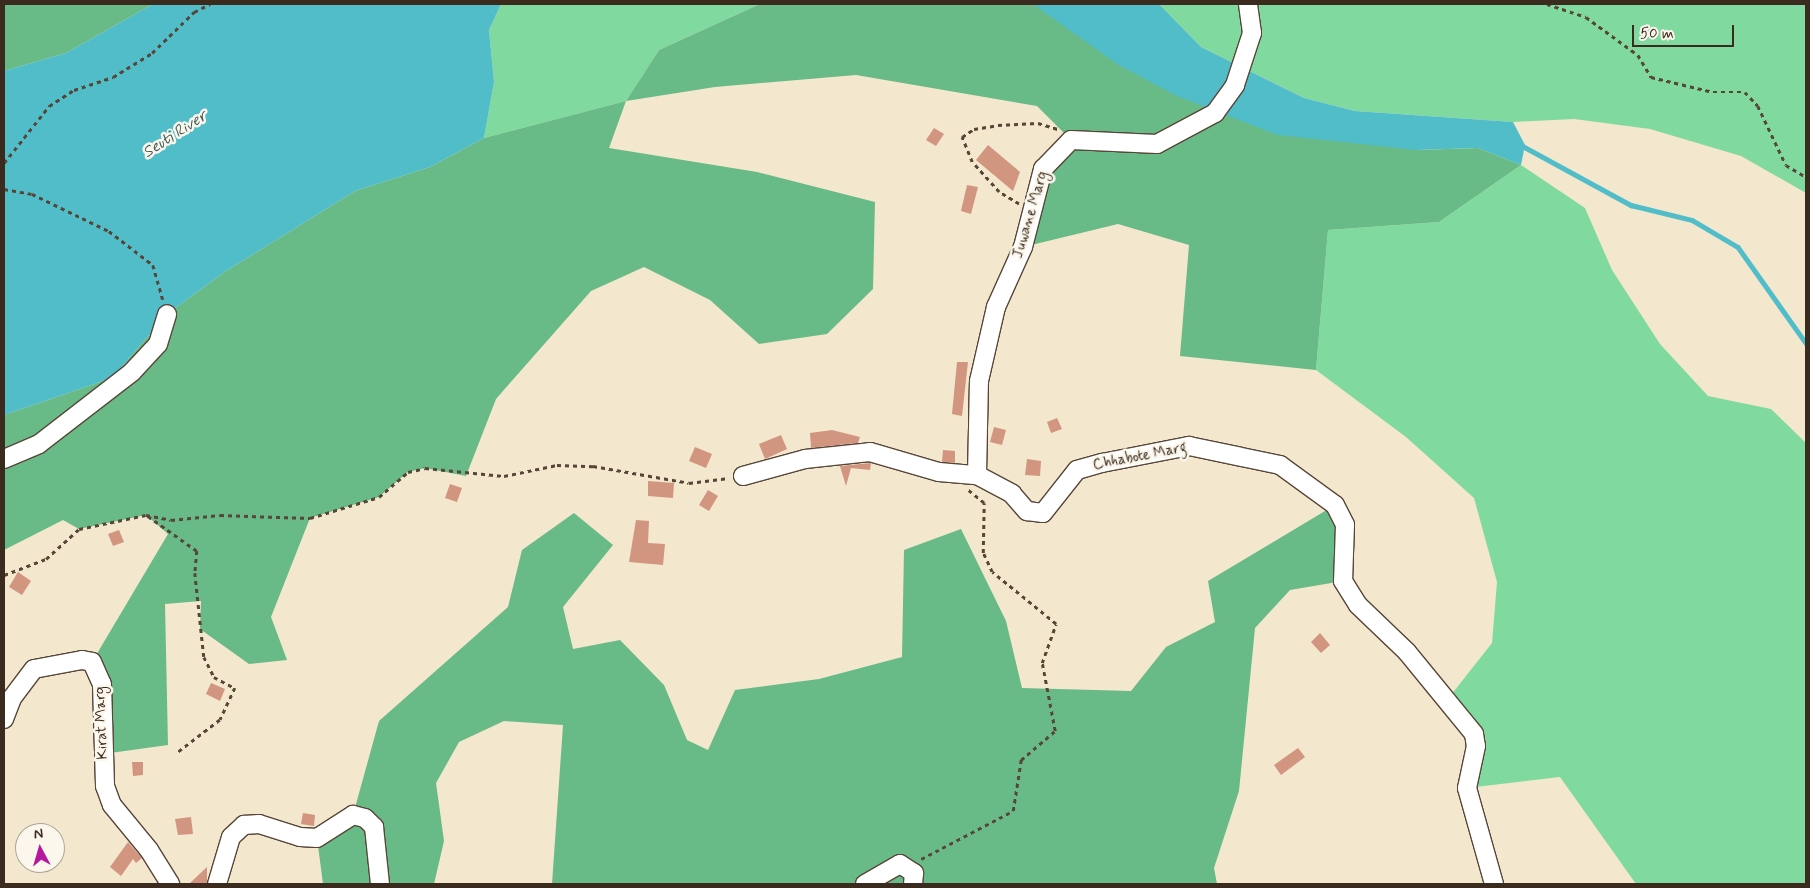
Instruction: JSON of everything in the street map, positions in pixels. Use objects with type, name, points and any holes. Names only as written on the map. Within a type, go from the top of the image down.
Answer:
[{"type":"street","points":[[1071,140],[1157,144],[1215,113],[1235,86],[1252,33],[1248,4]]},
{"type":"street","name":"Juwane Marg","points":[[978,475],[979,380],[996,307],[1023,247],[1030,208],[1043,169],[1071,140]]},
{"type":"street","points":[[4,459],[39,444],[132,372],[158,344],[167,314]]},
{"type":"street","name":"Chhabote Marg","points":[[743,476],[805,459],[870,452],[940,472],[978,475],[1012,494],[1027,512],[1042,513],[1078,470],[1189,446],[1280,465],[1335,505],[1345,525],[1344,581],[1358,606],[1407,652],[1474,734],[1476,746],[1467,788],[1494,884]]},
{"type":"street","name":"Kirat Marg","points":[[4,719],[12,698],[34,669],[82,660],[92,662],[102,684],[105,786],[112,806],[149,850],[170,884]]},
{"type":"street","points":[[217,884],[231,837],[244,825],[260,824],[300,838],[317,838],[352,815],[365,818],[374,827],[380,884]]},
{"type":"street","points":[[865,884],[888,867],[908,866],[914,873],[913,884]]},
{"type":"path","points":[[4,163],[49,106],[74,90],[112,77],[152,53],[194,12],[210,4]]},
{"type":"path","points":[[1547,4],[1586,16],[1638,55],[1651,77],[1713,92],[1745,92],[1758,106],[1786,165],[1806,177]]},
{"type":"path","points":[[1030,208],[999,192],[972,162],[962,137],[982,128],[1038,123],[1060,129],[1071,140]]},
{"type":"path","points":[[4,189],[32,194],[109,231],[153,265],[167,314]]},
{"type":"path","points":[[4,575],[46,559],[78,529],[146,515],[172,520],[220,515],[310,518],[379,496],[408,472],[425,468],[504,476],[557,465],[593,466],[689,483],[743,476]]},
{"type":"path","points":[[908,866],[1013,811],[1021,760],[1055,731],[1042,662],[1056,624],[992,572],[983,554],[984,503],[940,472]]},
{"type":"path","points":[[146,515],[197,551],[195,574],[204,657],[214,677],[234,688],[220,720],[177,753]]},
{"type":"green space","points":[[4,4],[153,4],[66,53],[4,71]]},
{"type":"green space","points":[[501,4],[760,4],[659,50],[626,101],[484,138],[494,82],[489,30]]},
{"type":"green space","points":[[760,4],[1033,4],[1060,20],[1416,150],[1478,148],[1521,165],[1439,222],[1328,230],[1316,370],[1180,356],[1189,245],[1118,224],[1023,247],[1030,208],[1071,140],[1037,106],[856,75],[715,87],[626,101],[659,50]]},
{"type":"green space","points":[[1159,4],[1806,4],[1806,193],[1741,156],[1650,129],[1574,119],[1513,122],[1355,111],[1304,98],[1201,47]]},
{"type":"green space","points":[[626,101],[609,148],[757,172],[875,202],[873,289],[827,334],[759,344],[710,300],[644,267],[591,291],[496,399],[466,476],[425,468],[408,472],[379,497],[310,518],[271,617],[287,660],[249,664],[200,629],[201,601],[165,604],[168,745],[103,754],[92,662],[168,534],[146,515],[79,529],[63,520],[4,550],[4,415],[112,378],[167,314],[226,271],[355,191],[430,167],[484,138]]},
{"type":"green space","points":[[1521,165],[1585,208],[1612,270],[1660,344],[1708,396],[1771,409],[1806,443],[1806,884],[1636,884],[1560,777],[1467,788],[1476,746],[1447,700],[1492,643],[1497,582],[1474,498],[1406,437],[1316,370],[1328,230],[1439,222]]},
{"type":"green space","points":[[1335,505],[1343,581],[1290,590],[1255,628],[1239,791],[1214,868],[1217,884],[552,884],[563,725],[504,721],[459,742],[436,783],[444,841],[434,884],[323,884],[317,838],[353,815],[379,721],[508,607],[522,550],[574,513],[613,545],[563,607],[573,649],[620,640],[664,685],[687,740],[708,750],[735,690],[819,679],[902,657],[904,550],[961,529],[1006,621],[1022,688],[1131,691],[1166,647],[1215,622],[1208,581]]},
{"type":"water","name":"Seuti River","points":[[153,4],[501,4],[489,30],[494,82],[484,138],[430,167],[355,191],[226,271],[167,314],[112,378],[4,415],[4,71],[66,53]]},
{"type":"water","points":[[1033,4],[1159,4],[1201,47],[1304,98],[1355,111],[1513,122],[1525,145],[1521,165],[1478,148],[1416,150],[1278,135],[1177,96],[1117,64]]},
{"type":"building","points":[[934,128],[944,134],[936,146],[926,140]]},
{"type":"building","points":[[988,145],[1020,172],[1013,191],[976,160]]},
{"type":"building","points":[[967,185],[978,187],[971,214],[961,211]]},
{"type":"building","points":[[957,362],[968,362],[962,416],[952,414]]},
{"type":"building","points":[[1057,418],[1062,429],[1051,433],[1047,422]]},
{"type":"building","points":[[994,427],[1006,430],[1002,445],[990,442]]},
{"type":"building","points":[[832,430],[860,437],[858,443],[811,448],[810,433]]},
{"type":"building","points":[[781,435],[787,449],[765,459],[759,444]]},
{"type":"building","points":[[695,447],[712,454],[706,468],[689,461]]},
{"type":"building","points":[[943,450],[955,451],[955,463],[942,462]]},
{"type":"building","points":[[1027,459],[1041,461],[1040,476],[1025,475]]},
{"type":"building","points":[[871,463],[870,470],[851,468],[846,486],[840,466]]},
{"type":"building","points":[[648,481],[674,483],[673,498],[648,496]]},
{"type":"building","points":[[450,484],[462,488],[457,502],[445,498]]},
{"type":"building","points":[[708,490],[718,496],[709,511],[699,505]]},
{"type":"building","points":[[636,520],[649,521],[648,543],[665,544],[663,565],[629,562]]},
{"type":"building","points":[[119,530],[124,542],[113,546],[108,534]]},
{"type":"building","points":[[18,572],[31,581],[22,595],[9,587]]},
{"type":"building","points":[[1320,633],[1330,645],[1321,653],[1311,642]]},
{"type":"building","points":[[211,683],[225,689],[220,701],[206,694]]},
{"type":"building","points":[[1298,748],[1305,757],[1281,775],[1274,765]]},
{"type":"building","points":[[132,762],[143,762],[143,775],[133,776]]},
{"type":"building","points":[[303,813],[315,815],[314,826],[301,824]]},
{"type":"building","points":[[191,817],[193,834],[178,835],[175,819]]},
{"type":"building","points":[[128,842],[142,858],[136,863],[133,859],[121,876],[110,867]]},
{"type":"building","points":[[207,867],[207,884],[189,884]]},
{"type":"waterway","points":[[1519,144],[1631,205],[1692,220],[1738,247],[1806,343]]}]
